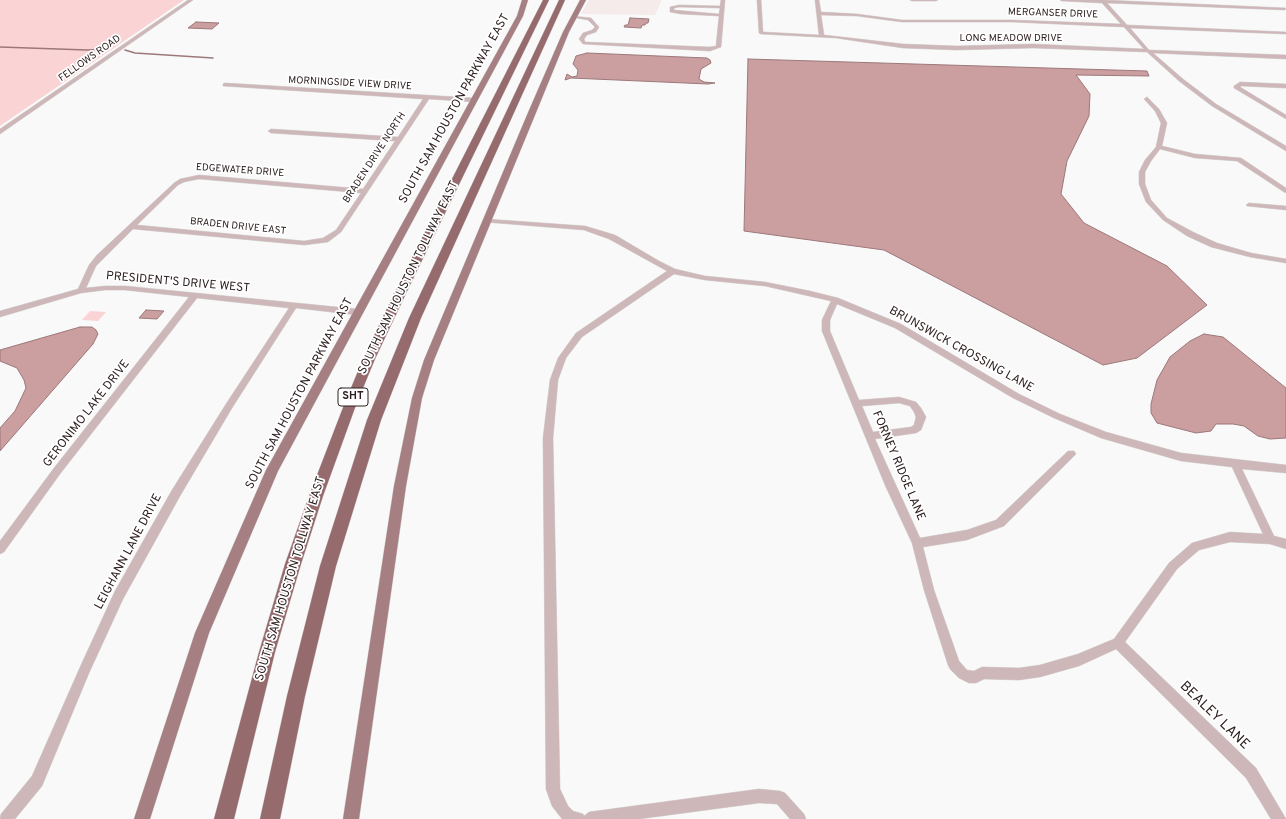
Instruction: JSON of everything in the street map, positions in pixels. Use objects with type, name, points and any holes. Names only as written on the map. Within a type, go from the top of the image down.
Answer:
[{"type":"highway","points":[[539,14],[543,0]]},
{"type":"highway","name":"SOUTH SAM HOUSTON TOLLWAY EAST","points":[[224,819],[255,700],[291,572],[316,496],[344,419],[384,327],[546,0]]},
{"type":"highway","name":"SOUTH SAM HOUSTON TOLLWAY EAST","points":[[270,819],[296,696],[315,617],[341,521],[374,420],[412,324],[562,0]]},
{"type":"highway","points":[[544,38],[569,0]]},
{"type":"main road","name":"SOUTH SAM HOUSTON PARKWAY EAST","points":[[142,819],[202,633],[272,470],[520,16],[525,0]]},
{"type":"main road","points":[[350,819],[400,486],[417,398],[429,360],[486,221],[573,17],[583,0]]},
{"type":"street","name":"FELLOWS ROAD","points":[[0,132],[191,0]]},
{"type":"street","points":[[573,17],[589,19],[596,27],[594,31],[585,34],[581,39],[583,43],[710,48],[718,47],[723,0]]},
{"type":"street","name":"LONG MEADOW DRIVE","points":[[759,0],[761,33],[822,37],[903,46],[957,48],[1033,46],[1286,58]]},
{"type":"street","points":[[817,0],[822,37]]},
{"type":"street","points":[[912,0],[936,0]]},
{"type":"street","points":[[1062,0],[1285,9]]},
{"type":"street","points":[[1103,1],[1148,52],[1181,80],[1214,105],[1286,149]]},
{"type":"street","points":[[1280,4],[1285,9]]},
{"type":"street","points":[[721,15],[681,13],[672,11],[672,7],[722,7]]},
{"type":"street","name":"MERGANSER DRIVE","points":[[819,13],[857,15],[902,21],[1007,21],[1286,33]]},
{"type":"street","points":[[1286,86],[1240,84],[1236,87],[1286,117]]},
{"type":"street","name":"MORNINGSIDE VIEW DRIVE","points":[[225,85],[474,100]]},
{"type":"street","name":"BRADEN DRIVE NORTH","points":[[339,231],[427,97]]},
{"type":"street","points":[[1147,99],[1157,110],[1164,123],[1159,146],[1148,160],[1142,172],[1142,184],[1148,201],[1165,219],[1190,234],[1214,245],[1250,255],[1286,262]]},
{"type":"street","points":[[271,131],[399,139]]},
{"type":"street","points":[[1159,146],[1195,156],[1239,159],[1286,191]]},
{"type":"street","name":"EDGEWATER DRIVE","points":[[81,291],[93,265],[100,256],[182,180],[191,178],[366,191]]},
{"type":"street","points":[[1249,205],[1286,208]]},
{"type":"street","name":"BRUNSWICK CROSSING LANE","points":[[486,221],[572,227],[590,230],[612,237],[650,260],[673,271],[705,278],[765,284],[810,293],[835,300],[898,326],[1016,396],[1057,416],[1104,435],[1180,456],[1235,464],[1286,468]]},
{"type":"street","name":"BRADEN DRIVE EAST","points":[[132,227],[304,243],[325,240],[339,231]]},
{"type":"street","points":[[578,819],[570,817],[563,811],[557,801],[553,789],[548,438],[554,380],[562,358],[579,335],[673,271]]},
{"type":"street","name":"PRESIDENT'S DRIVE WEST","points":[[0,314],[81,291],[104,288],[125,288],[293,307],[357,312]]},
{"type":"street","name":"GERONIMO LAKE DRIVE","points":[[0,549],[57,472],[195,295]]},
{"type":"street","name":"FORNEY RIDGE LANE","points":[[835,300],[826,320],[826,330],[890,485],[917,543],[929,590],[954,665],[957,669],[969,677],[976,677],[982,673],[1019,674],[1040,671],[1079,660],[1118,643]]},
{"type":"street","name":"LEIGHANN LANE DRIVE","points":[[6,819],[37,781],[85,669],[119,595],[169,506],[229,406],[293,307]]},
{"type":"street","points":[[857,403],[899,400],[913,404],[921,417],[918,427],[912,430],[870,436]]},
{"type":"street","points":[[917,543],[967,536],[1000,523],[1071,454]]},
{"type":"street","points":[[1235,464],[1270,539]]},
{"type":"street","points":[[1118,643],[1173,566],[1196,546],[1230,537],[1270,539],[1286,544]]},
{"type":"street","name":"BEALEY LANE","points":[[1118,643],[1252,773],[1278,819]]},
{"type":"street","points":[[589,819],[759,796],[780,798],[799,819]]},
{"type":"street","points":[[1278,819],[1286,818]]},
{"type":"shaded area","points":[[0,0],[184,0],[0,126]]},
{"type":"shaded area","points":[[589,0],[662,0],[655,15],[581,14]]},
{"type":"shaded area","points":[[630,18],[649,19],[648,23],[642,25],[641,28],[624,27],[625,25],[628,25]]},
{"type":"shaded area","points":[[196,22],[219,23],[212,29],[188,28]]},
{"type":"shaded area","points":[[587,53],[707,58],[711,63],[701,69],[699,79],[704,82],[715,83],[708,84],[571,78],[565,80],[567,74],[572,77],[577,76],[578,70],[573,64],[576,56]]},
{"type":"shaded area","points":[[748,59],[1147,71],[1149,76],[1076,75],[1090,94],[1089,116],[1067,161],[1061,194],[1084,223],[1167,266],[1207,305],[1137,358],[1103,365],[884,250],[744,231]]},
{"type":"shaded area","points":[[146,310],[164,311],[157,319],[139,318]]},
{"type":"shaded area","points":[[90,311],[106,312],[98,321],[82,320]]},
{"type":"shaded area","points":[[80,327],[92,327],[96,330],[98,334],[93,344],[0,451],[0,428],[15,411],[26,388],[24,380],[17,368],[0,361],[0,350]]},
{"type":"shaded area","points":[[1204,334],[1223,337],[1286,388],[1286,438],[1270,439],[1258,436],[1244,426],[1233,424],[1216,424],[1211,431],[1196,433],[1157,423],[1151,413],[1151,404],[1157,380],[1170,357],[1190,341]]},
{"type":"waterway","points":[[0,47],[87,50],[108,49]]},
{"type":"waterway","points":[[125,50],[135,53],[213,58]]}]
